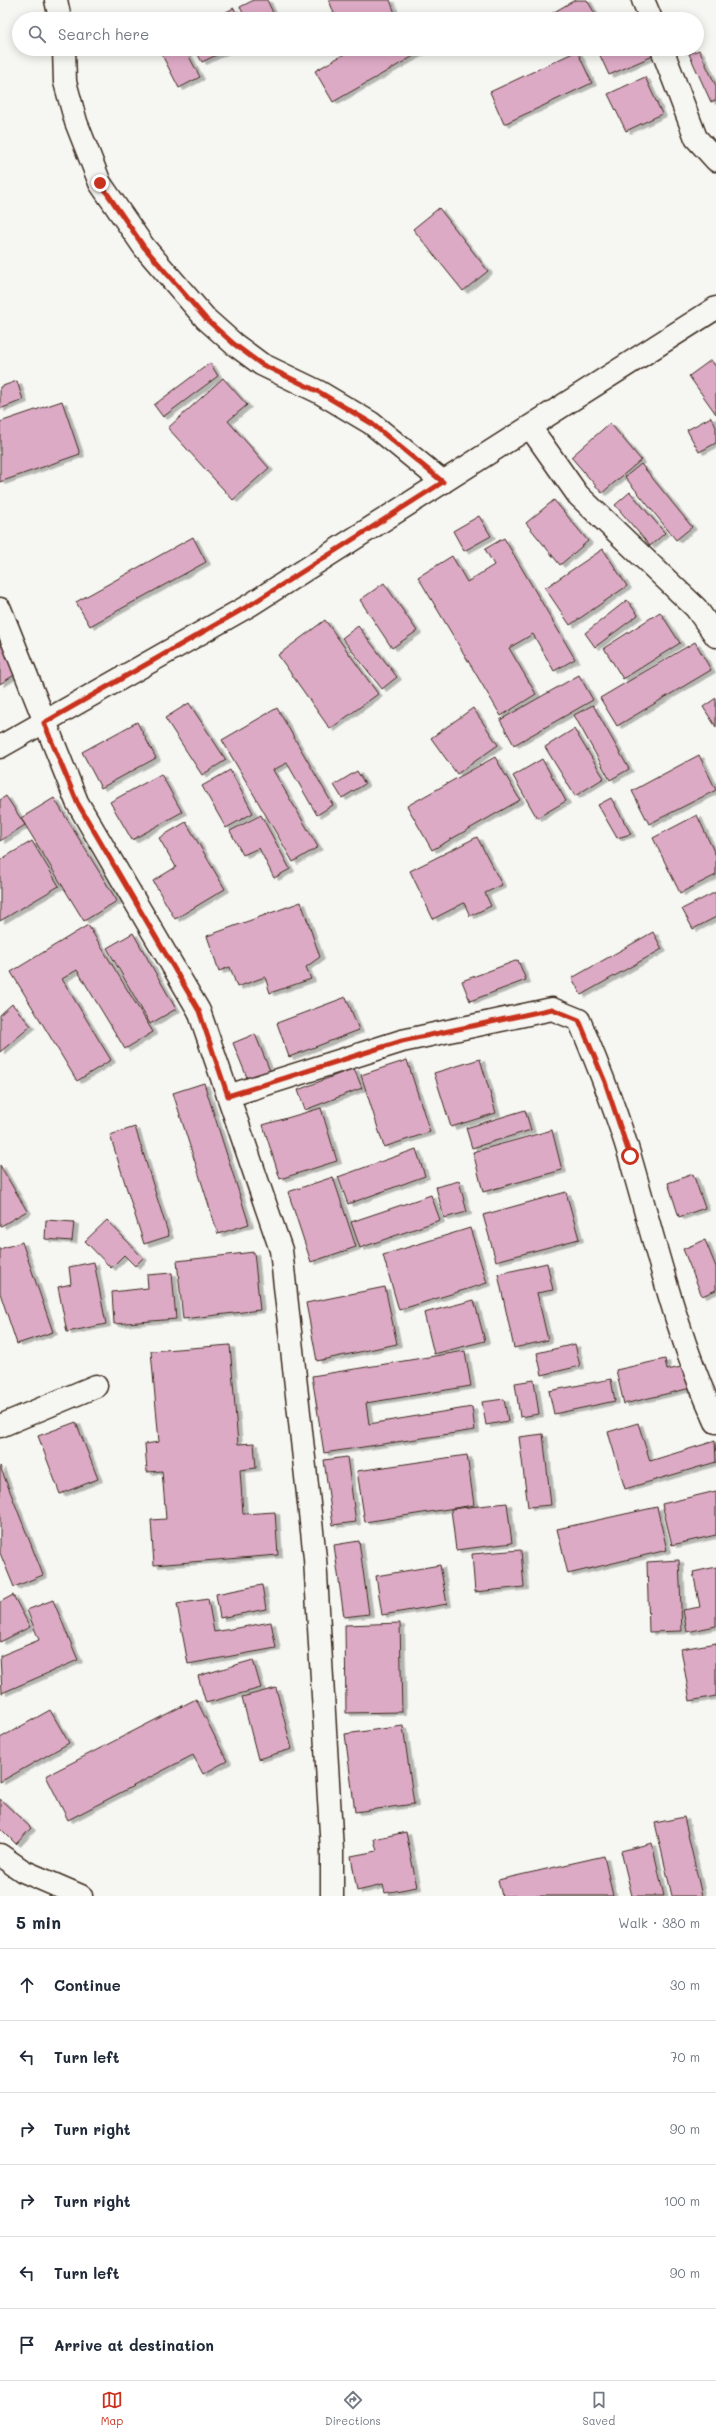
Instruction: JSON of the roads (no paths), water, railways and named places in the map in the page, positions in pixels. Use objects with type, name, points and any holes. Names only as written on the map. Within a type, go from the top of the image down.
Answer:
[{"type":"street","points":[[56,0],[59,12]]},
{"type":"street","points":[[643,0],[648,12]]},
{"type":"street","points":[[64,56],[65,82],[76,122],[100,183],[144,247],[206,319],[234,344],[261,364],[319,392],[371,423],[443,482]]},
{"type":"street","points":[[665,56],[696,138],[716,160]]},
{"type":"street","points":[[0,747],[250,605],[716,308]]},
{"type":"street","points":[[530,427],[578,495],[696,608],[716,636]]},
{"type":"street","points":[[0,609],[44,723],[77,802],[199,1011],[281,1250],[315,1558],[332,1851],[332,1896]]},
{"type":"street","points":[[228,1096],[402,1041],[552,1009],[579,1020],[605,1082],[630,1156],[670,1302],[703,1393],[716,1422]]},
{"type":"street","points":[[0,1426],[96,1386]]},
{"type":"street","points":[[0,1854],[23,1871],[80,1896]]}]
